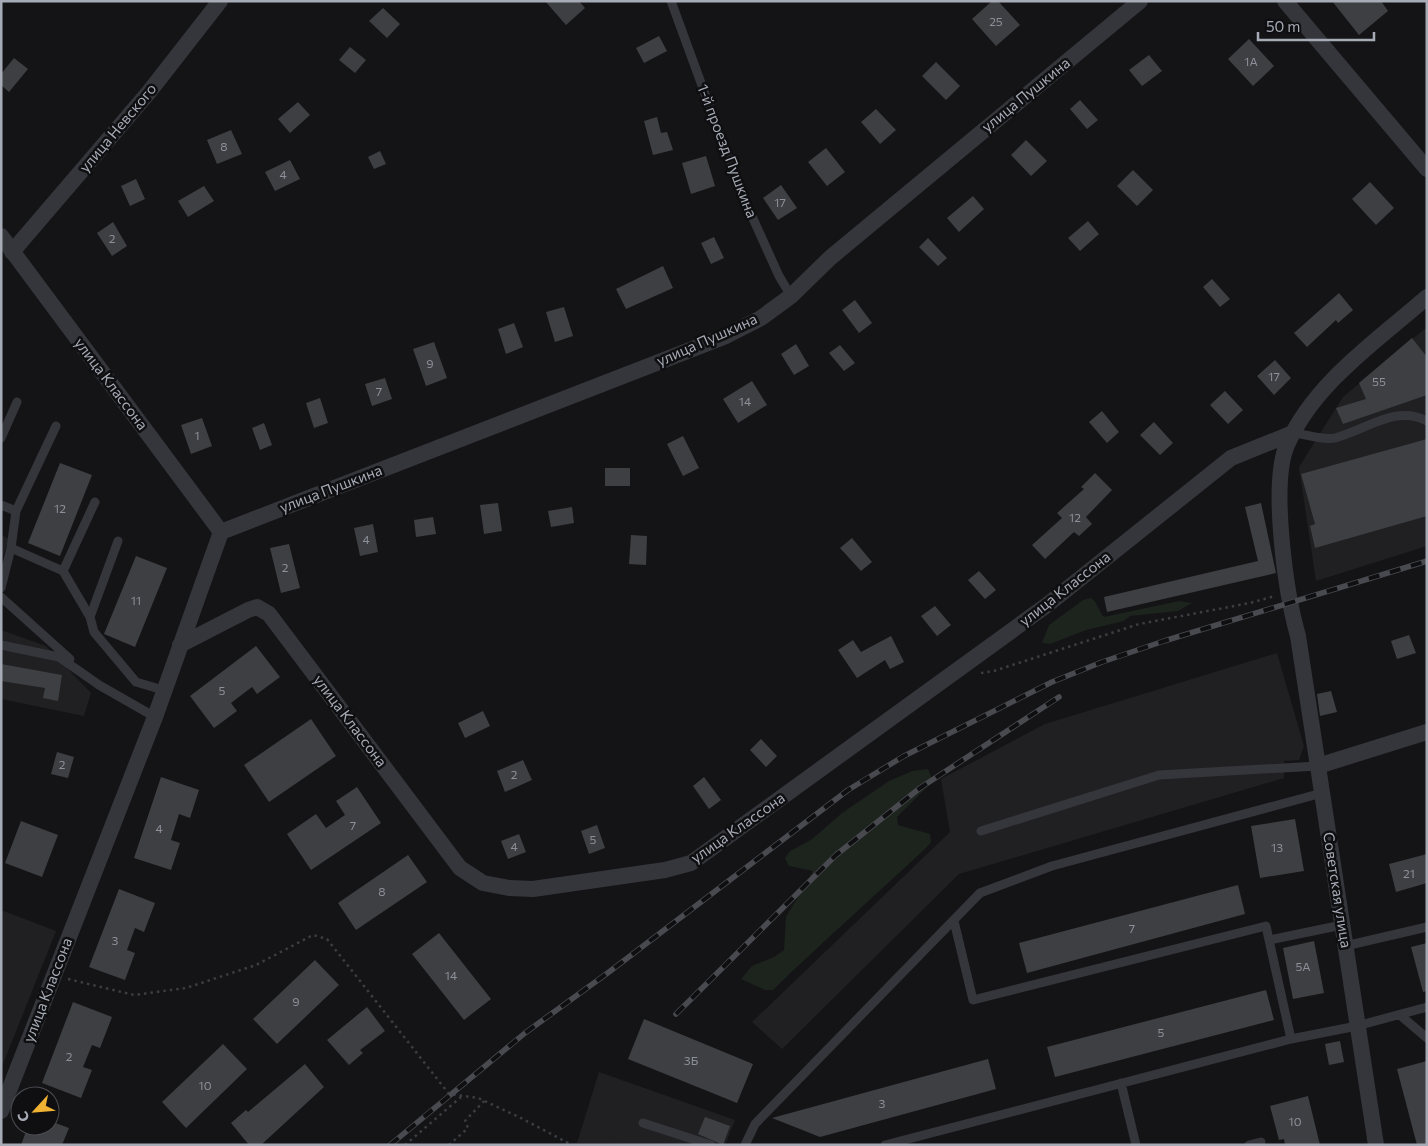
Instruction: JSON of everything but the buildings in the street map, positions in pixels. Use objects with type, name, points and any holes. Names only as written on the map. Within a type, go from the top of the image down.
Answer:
[{"type":"street","name":"улица Невского","points":[[12,252],[149,92],[220,1]]},
{"type":"street","name":"улица Пушкина","points":[[221,532],[726,336],[761,318],[791,296],[830,258],[1140,1]]},
{"type":"street","points":[[1285,1],[1427,169]]},
{"type":"street","name":"улица Классона","points":[[1,236],[221,532],[163,690],[155,717],[1,1111]]},
{"type":"street","name":"Советская улица","points":[[1376,1145],[1298,636],[1289,592],[1280,518],[1281,466],[1286,446],[1311,405],[1335,378],[1427,297]]},
{"type":"street","name":"улица Классона","points":[[180,645],[248,610],[257,607],[269,614],[460,868],[483,883],[509,888],[533,889],[665,870],[691,863],[1047,605],[1231,458],[1293,433]]},
{"type":"street","points":[[1318,766],[1427,732]]},
{"type":"lane","name":"1-й проезд Пушкина","points":[[671,1],[740,192],[779,276],[791,296]]},
{"type":"lane","points":[[1,438],[17,402]]},
{"type":"lane","points":[[1293,433],[1334,438],[1376,421],[1394,417],[1415,414],[1427,421]]},
{"type":"lane","points":[[1,588],[11,548],[16,512],[56,426]]},
{"type":"lane","points":[[63,571],[95,502]]},
{"type":"lane","points":[[1,505],[16,512]]},
{"type":"lane","points":[[90,617],[118,540]]},
{"type":"lane","points":[[11,548],[63,571],[90,617],[94,632],[136,682],[163,690]]},
{"type":"lane","points":[[1,597],[100,685]]},
{"type":"lane","points":[[1,645],[59,657],[100,685],[155,717]]},
{"type":"lane","points":[[981,831],[1159,775],[1318,766]]},
{"type":"lane","points":[[745,1145],[755,1124],[980,893],[1052,866],[1322,793]]},
{"type":"lane","points":[[954,921],[973,1000],[1266,926],[1291,1039]]},
{"type":"lane","points":[[1269,940],[1342,925]]},
{"type":"lane","points":[[1345,946],[1427,927]]},
{"type":"lane","points":[[885,1145],[1291,1039],[1357,1026],[1427,1007]]},
{"type":"lane","points":[[1400,1014],[1427,1038]]},
{"type":"lane","points":[[1121,1084],[1136,1145]]},
{"type":"lane","points":[[643,1124],[711,1145]]},
{"type":"lane","points":[[1249,1145],[1261,1142]]},
{"type":"path","points":[[976,673],[994,672],[1139,624],[1250,603],[1289,592]]},
{"type":"path","points":[[54,976],[134,995],[186,988],[256,965],[313,935],[327,939],[449,1094],[484,1101],[520,1116],[572,1145]]},
{"type":"path","points":[[406,1145],[461,1096]]},
{"type":"path","points":[[449,1145],[468,1128],[465,1121],[484,1101]]},
{"type":"shaded area","points":[[1427,327],[1427,546],[1316,581],[1299,467],[1343,397]]},
{"type":"shaded area","points":[[1,535],[9,539],[1,562]]},
{"type":"shaded area","points":[[1091,598],[1104,617],[1179,601],[1192,603],[1178,611],[1130,616],[1124,621],[1086,630],[1050,644],[1042,643],[1049,625],[1083,600]]},
{"type":"shaded area","points":[[1,630],[46,646],[91,693],[84,716],[1,699]]},
{"type":"shaded area","points":[[1277,653],[1304,746],[1299,760],[1284,761],[1284,778],[959,874],[782,1049],[752,1022],[950,832],[941,779],[1045,724]]},
{"type":"shaded area","points":[[928,769],[931,776],[930,784],[897,817],[898,825],[930,834],[931,842],[926,848],[773,990],[765,990],[741,979],[752,966],[774,957],[784,950],[786,917],[813,871],[789,866],[785,858],[790,851],[811,840],[842,813],[889,781],[912,771]]},
{"type":"shaded area","points":[[1,910],[56,931],[1,1069]]},
{"type":"shaded area","points":[[599,1072],[735,1120],[725,1145],[577,1143]]},
{"type":"railway","points":[[390,1145],[525,1033],[609,972],[848,790],[904,756],[1052,682],[1102,662],[1164,641],[1427,561]]},
{"type":"railway","points":[[676,1014],[836,855],[920,788],[1059,697]]}]
